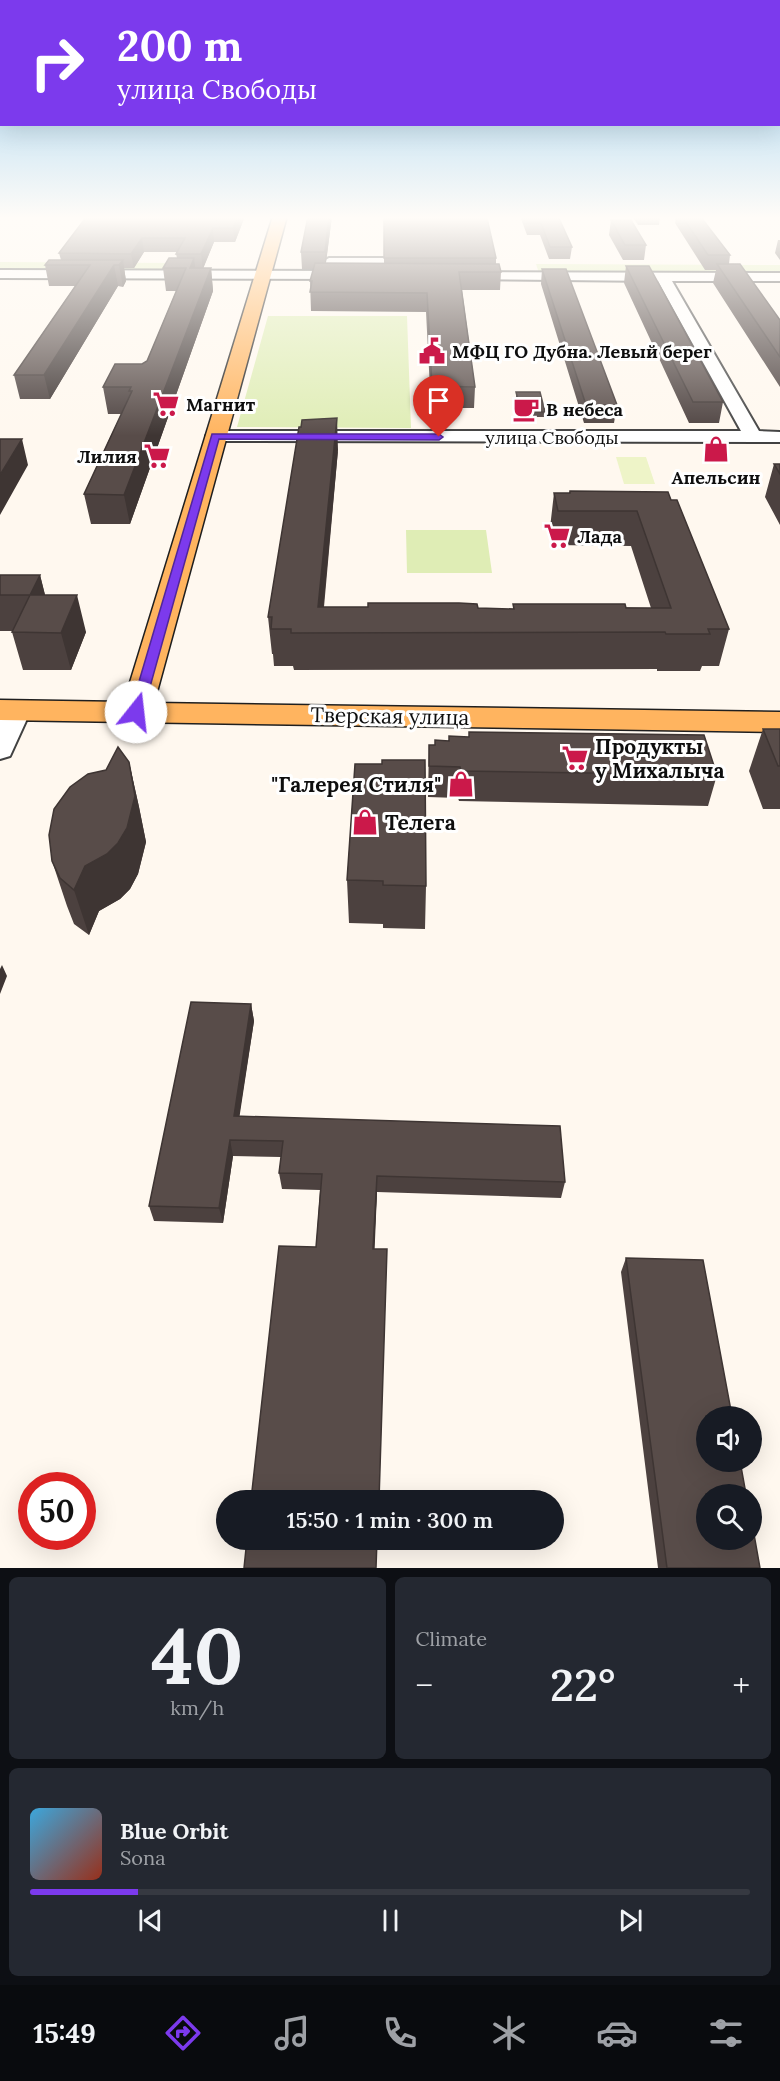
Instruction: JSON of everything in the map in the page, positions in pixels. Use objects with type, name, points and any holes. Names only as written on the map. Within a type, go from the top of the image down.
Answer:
[{"type":"main road","points":[[136,712],[257,289]]},
{"type":"main road","name":"Тверская улица","points":[[9,710],[780,722]]},
{"type":"street","points":[[672,289],[753,437]]},
{"type":"street","name":"улица Свободы","points":[[215,436],[780,437]]},
{"type":"street","points":[[0,750],[9,710]]},
{"type":"green space","points":[[268,316],[407,316],[411,428],[237,427]]},
{"type":"green space","points":[[616,457],[646,457],[655,484],[624,484]]},
{"type":"green space","points":[[406,530],[486,530],[492,573],[407,573]]},
{"type":"building","points":[[73,289],[99,289],[44,375],[14,375]]},
{"type":"building","points":[[177,289],[203,289],[124,495],[84,494],[132,391],[129,391],[131,387],[103,387],[115,364],[142,364],[147,361]]},
{"type":"building","points":[[311,289],[461,289],[475,387],[432,386],[427,293],[310,292]]},
{"type":"building","points":[[549,289],[574,289],[617,405],[586,405]]},
{"type":"building","points":[[637,289],[662,289],[723,402],[693,402]]},
{"type":"building","points":[[734,289],[758,289],[780,320],[780,357]]},
{"type":"building","points":[[516,392],[540,392],[545,412],[521,412]]},
{"type":"building","points":[[337,418],[318,607],[368,607],[368,603],[459,603],[477,604],[478,608],[514,609],[513,604],[625,604],[626,608],[671,608],[637,511],[558,511],[554,493],[570,493],[570,491],[668,492],[671,500],[677,500],[729,629],[708,629],[710,634],[666,634],[665,632],[291,633],[291,629],[271,629],[272,617],[268,617],[299,427],[301,427],[302,420]]},
{"type":"building","points":[[0,439],[22,439],[0,475]]},
{"type":"building","points":[[774,464],[780,464],[780,474]]},
{"type":"building","points":[[0,575],[40,575],[30,595],[0,595]]},
{"type":"building","points":[[30,595],[77,595],[61,633],[12,632]]},
{"type":"building","points":[[763,729],[780,729],[780,766],[778,766]]},
{"type":"building","points":[[469,732],[704,735],[717,775],[461,771],[460,767],[429,766],[429,745],[435,745],[435,740],[449,741],[449,736],[469,737]]},
{"type":"building","points":[[118,747],[129,762],[135,796],[127,828],[118,843],[107,854],[85,866],[74,890],[60,878],[52,861],[49,835],[54,809],[70,787],[88,774],[106,770]]},
{"type":"building","points":[[382,760],[425,760],[426,886],[383,885],[383,881],[347,880],[355,764],[382,764]]},
{"type":"building","points":[[191,1002],[251,1004],[234,1116],[560,1126],[565,1182],[377,1176],[373,1249],[387,1249],[379,1490],[252,1490],[279,1246],[316,1247],[322,1174],[279,1173],[283,1141],[230,1140],[219,1208],[149,1206]]},
{"type":"building","points":[[626,1258],[703,1260],[730,1406],[696,1406],[696,1472],[742,1472],[744,1484],[696,1484],[696,1550],[757,1550],[760,1568],[667,1568]]},
{"type":"building","points":[[246,1550],[377,1550],[376,1568],[244,1568]]},
{"type":"place","name":"МФЦ ГО Дубна. Левый берег","points":[[432,351]]},
{"type":"place","name":"Магнит","points":[[166,404]]},
{"type":"place","name":"В небеса","points":[[526,409]]},
{"type":"place","name":"Апельсин","points":[[716,449]]},
{"type":"place","name":"Лилия","points":[[157,456]]},
{"type":"place","name":"Лада","points":[[557,536]]},
{"type":"place","name":"Продукты у Михалыча","points":[[575,758]]},
{"type":"place","name":"\"Галерея Стиля\"","points":[[461,784]]},
{"type":"place","name":"Телега","points":[[365,822]]},
{"type":"route","points":[[136,712],[215,436],[439,437]]}]
